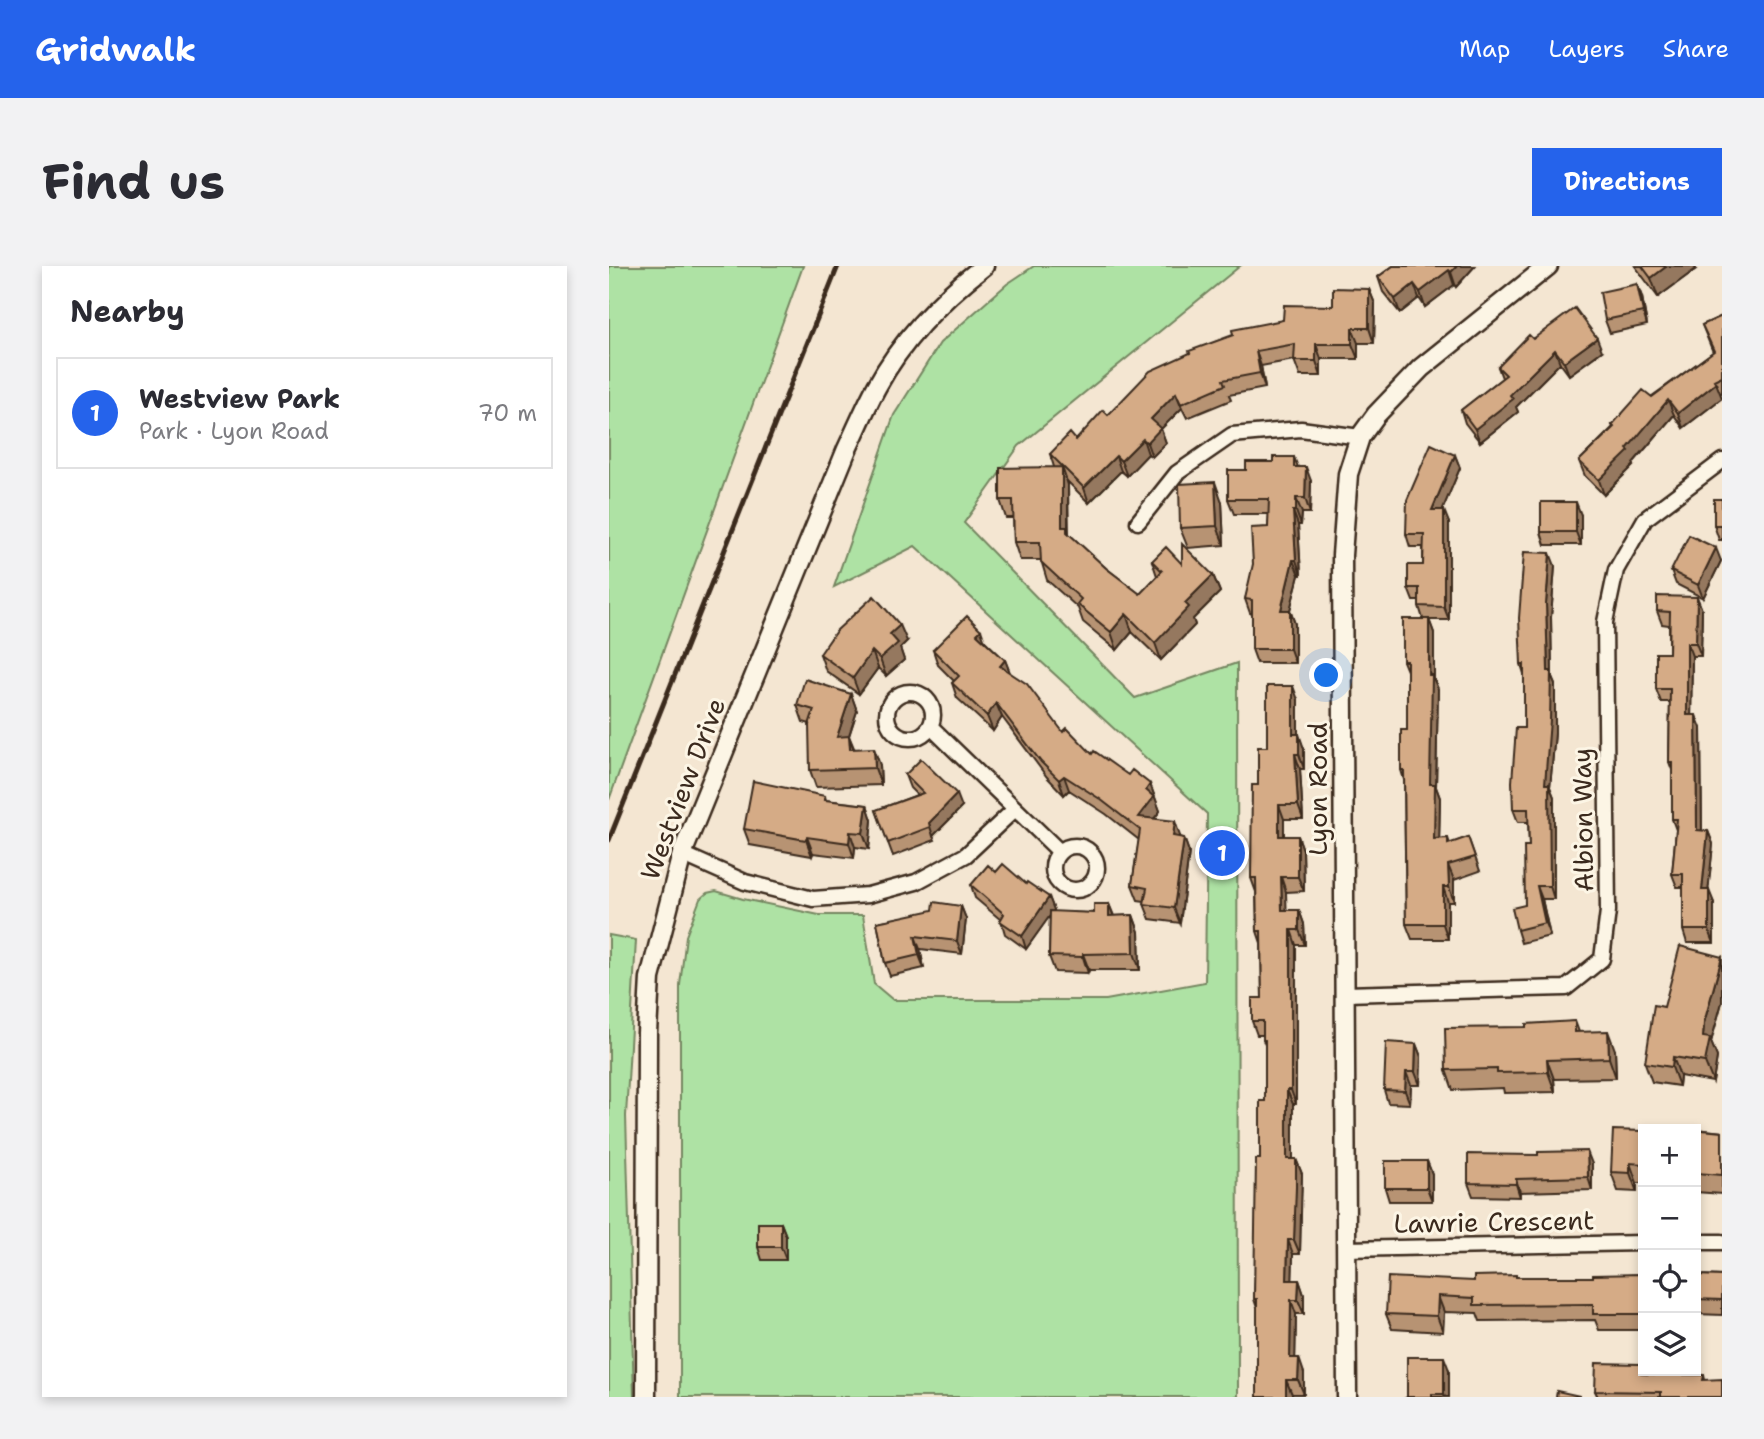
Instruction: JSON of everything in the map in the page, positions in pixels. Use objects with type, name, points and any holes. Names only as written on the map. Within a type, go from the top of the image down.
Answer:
[{"type":"street","name":"Westview Drive","points":[[646,1397],[647,1033],[650,978],[682,854],[847,449],[878,384],[907,342],[960,285],[984,266]]},
{"type":"street","name":"Lyon Road","points":[[1347,1397],[1342,555],[1348,474],[1360,437],[1376,415],[1421,368],[1548,266]]},
{"type":"street","points":[[1137,522],[1177,474],[1232,435],[1301,429],[1360,437]]},
{"type":"street","name":"Albion Way","points":[[1345,994],[1566,988],[1602,959],[1608,911],[1605,622],[1616,570],[1645,519],[1722,461]]},
{"type":"street","points":[[930,726],[1060,852]]},
{"type":"street","points":[[682,854],[745,882],[813,899],[868,895],[916,882],[966,855],[1015,809]]},
{"type":"street","points":[[1701,1242],[1722,1242]]},
{"type":"street","name":"Lawrie Crescent","points":[[1345,1249],[1638,1243]]},
{"type":"green space","points":[[609,266],[803,266],[609,800]]},
{"type":"green space","points":[[1034,266],[1240,266],[1019,446],[964,523],[1135,698],[1237,663],[1238,1397],[680,1397],[680,985],[686,936],[700,899],[707,893],[716,891],[819,915],[863,915],[874,984],[893,1000],[1106,1000],[1205,982],[1207,814],[915,546],[834,587],[894,415],[940,343],[1007,284]]},
{"type":"green space","points":[[609,935],[636,940],[626,1116],[634,1397],[609,1397]]},
{"type":"building","points":[[1393,266],[1457,266],[1420,292],[1414,284],[1395,299],[1378,277]]},
{"type":"building","points":[[1642,266],[1667,266],[1651,278]]},
{"type":"building","points":[[1637,284],[1643,312],[1605,320],[1600,292]]},
{"type":"building","points":[[1333,288],[1369,289],[1369,328],[1352,328],[1352,344],[1316,344],[1316,361],[1294,361],[1295,344],[1256,351],[1260,373],[1223,380],[1225,385],[1181,404],[1176,393],[1151,419],[1161,428],[1147,443],[1143,439],[1121,461],[1116,456],[1084,488],[1050,454],[1070,433],[1076,440],[1103,410],[1108,415],[1150,371],[1190,353],[1189,351],[1233,335],[1232,330],[1283,320],[1284,305],[1333,306]]},
{"type":"building","points":[[1575,308],[1597,338],[1564,362],[1555,350],[1510,395],[1513,399],[1475,429],[1461,410],[1506,375],[1498,367],[1529,335],[1533,339]]},
{"type":"building","points":[[1722,316],[1722,376],[1678,413],[1668,400],[1627,449],[1629,451],[1599,480],[1579,461],[1614,427],[1612,425],[1643,390],[1652,397],[1714,351],[1702,325]]},
{"type":"building","points":[[1431,444],[1455,455],[1432,510],[1444,510],[1444,607],[1419,606],[1419,588],[1408,588],[1408,565],[1423,565],[1424,534],[1406,534],[1407,500]]},
{"type":"building","points":[[1273,457],[1294,457],[1294,467],[1306,467],[1305,498],[1296,498],[1296,511],[1293,511],[1296,560],[1293,560],[1281,610],[1290,610],[1290,649],[1252,649],[1252,600],[1245,599],[1253,564],[1251,528],[1268,527],[1269,499],[1228,499],[1228,470],[1246,470],[1246,462],[1273,462]]},
{"type":"building","points":[[1062,467],[1062,527],[1067,527],[1067,532],[1106,568],[1140,594],[1162,571],[1152,561],[1166,547],[1182,564],[1182,544],[1213,575],[1185,603],[1189,607],[1155,643],[1126,614],[1111,632],[1077,604],[1081,599],[1041,562],[1040,542],[1014,542],[1013,500],[1000,500],[1000,468]]},
{"type":"building","points":[[1215,482],[1217,526],[1180,528],[1179,484]]},
{"type":"building","points":[[1714,499],[1722,499],[1722,525],[1714,525]]},
{"type":"building","points":[[1541,502],[1576,502],[1576,532],[1541,532]]},
{"type":"building","points":[[1689,535],[1716,548],[1698,585],[1671,571]]},
{"type":"building","points":[[1524,552],[1550,553],[1546,604],[1548,671],[1551,671],[1550,720],[1545,784],[1549,784],[1550,886],[1537,886],[1545,923],[1517,930],[1512,908],[1525,905],[1524,846],[1529,846],[1528,809],[1513,809],[1512,782],[1516,728],[1524,728],[1524,664],[1521,664],[1519,618]]},
{"type":"building","points":[[874,596],[900,625],[890,634],[898,643],[880,659],[872,651],[853,678],[820,654],[836,631]]},
{"type":"building","points":[[1657,596],[1697,597],[1696,643],[1687,643],[1687,715],[1696,715],[1697,830],[1708,831],[1702,890],[1709,890],[1709,930],[1683,930],[1683,874],[1672,874],[1677,819],[1672,819],[1672,762],[1669,762],[1670,689],[1656,689],[1656,653],[1669,653],[1670,612],[1657,611]]},
{"type":"building","points":[[967,616],[981,630],[977,634],[1005,660],[1000,666],[1027,684],[1063,732],[1067,728],[1092,754],[1094,751],[1128,775],[1132,770],[1150,784],[1146,790],[1154,797],[1139,817],[1175,821],[1173,836],[1184,838],[1174,908],[1144,904],[1147,888],[1132,885],[1140,830],[1100,799],[1064,776],[1059,780],[1041,762],[996,703],[987,716],[952,683],[959,676],[933,650]]},
{"type":"building","points":[[1403,619],[1429,619],[1429,675],[1432,675],[1430,784],[1435,784],[1434,839],[1448,838],[1448,844],[1468,837],[1475,857],[1448,865],[1449,887],[1443,887],[1443,924],[1406,924],[1401,730],[1407,730],[1407,661],[1403,661]]},
{"type":"building","points":[[805,679],[851,694],[837,737],[849,736],[850,749],[874,748],[875,768],[810,770],[809,725],[814,710],[797,705]]},
{"type":"building","points":[[1267,686],[1293,686],[1293,734],[1299,734],[1299,754],[1295,754],[1298,805],[1279,805],[1279,836],[1298,836],[1298,877],[1281,877],[1282,910],[1299,910],[1299,930],[1291,930],[1291,1090],[1287,1090],[1287,1159],[1296,1159],[1296,1187],[1294,1240],[1288,1240],[1287,1280],[1299,1280],[1298,1300],[1291,1300],[1290,1358],[1299,1358],[1298,1380],[1286,1380],[1286,1397],[1257,1397],[1257,1299],[1254,1299],[1256,1159],[1260,1159],[1260,1101],[1265,1101],[1265,1040],[1263,1021],[1252,1021],[1252,998],[1262,998],[1261,931],[1257,931],[1256,878],[1251,878],[1252,785],[1258,785],[1258,747],[1267,747]]},
{"type":"building","points":[[921,759],[957,794],[929,823],[930,827],[888,843],[876,810],[923,793],[905,775]]},
{"type":"building","points":[[753,781],[825,796],[824,800],[867,805],[863,833],[850,832],[849,843],[807,837],[806,840],[744,829]]},
{"type":"building","points":[[1003,864],[1026,884],[1027,882],[1049,897],[1022,936],[1000,921],[1004,914],[971,885],[988,865],[996,872]]},
{"type":"building","points":[[934,902],[961,906],[957,941],[915,936],[919,955],[885,963],[877,922],[933,910]]},
{"type":"building","points":[[1094,904],[1109,904],[1109,916],[1133,915],[1134,953],[1083,954],[1083,957],[1049,956],[1050,911],[1094,913]]},
{"type":"building","points":[[1680,946],[1722,957],[1704,1023],[1703,1037],[1710,1038],[1705,1062],[1673,1057],[1672,1067],[1645,1063],[1654,1005],[1664,1007]]},
{"type":"building","points":[[1575,1021],[1575,1032],[1608,1031],[1609,1058],[1547,1060],[1548,1072],[1446,1070],[1445,1028],[1526,1027],[1526,1024]]},
{"type":"building","points":[[1386,1042],[1416,1044],[1415,1072],[1406,1072],[1405,1091],[1384,1090]]},
{"type":"building","points":[[1613,1130],[1638,1131],[1638,1164],[1630,1163],[1630,1173],[1611,1172]]},
{"type":"building","points":[[1701,1130],[1722,1132],[1722,1175],[1701,1173]]},
{"type":"building","points":[[1587,1151],[1588,1177],[1516,1179],[1516,1184],[1468,1183],[1468,1154],[1538,1155],[1538,1152]]},
{"type":"building","points":[[1385,1161],[1427,1161],[1427,1188],[1385,1188]]},
{"type":"building","points":[[758,1223],[781,1223],[781,1247],[758,1247]]},
{"type":"building","points":[[1638,1274],[1638,1314],[1593,1314],[1593,1304],[1474,1305],[1474,1298],[1438,1296],[1437,1316],[1386,1314],[1388,1277],[1474,1281],[1474,1276]]},
{"type":"building","points":[[1701,1275],[1722,1276],[1722,1300],[1701,1299]]},
{"type":"building","points":[[1407,1357],[1444,1357],[1444,1394],[1407,1397]]},
{"type":"building","points":[[1596,1363],[1638,1364],[1638,1376],[1704,1375],[1703,1380],[1722,1379],[1722,1397],[1661,1397],[1661,1392],[1595,1391]]},
{"type":"building","points":[[1557,1391],[1580,1396],[1580,1397],[1556,1397]]},
{"type":"railway","points":[[609,840],[838,266]]},
{"type":"place","name":"Westview Park","points":[[1222,853]]}]
